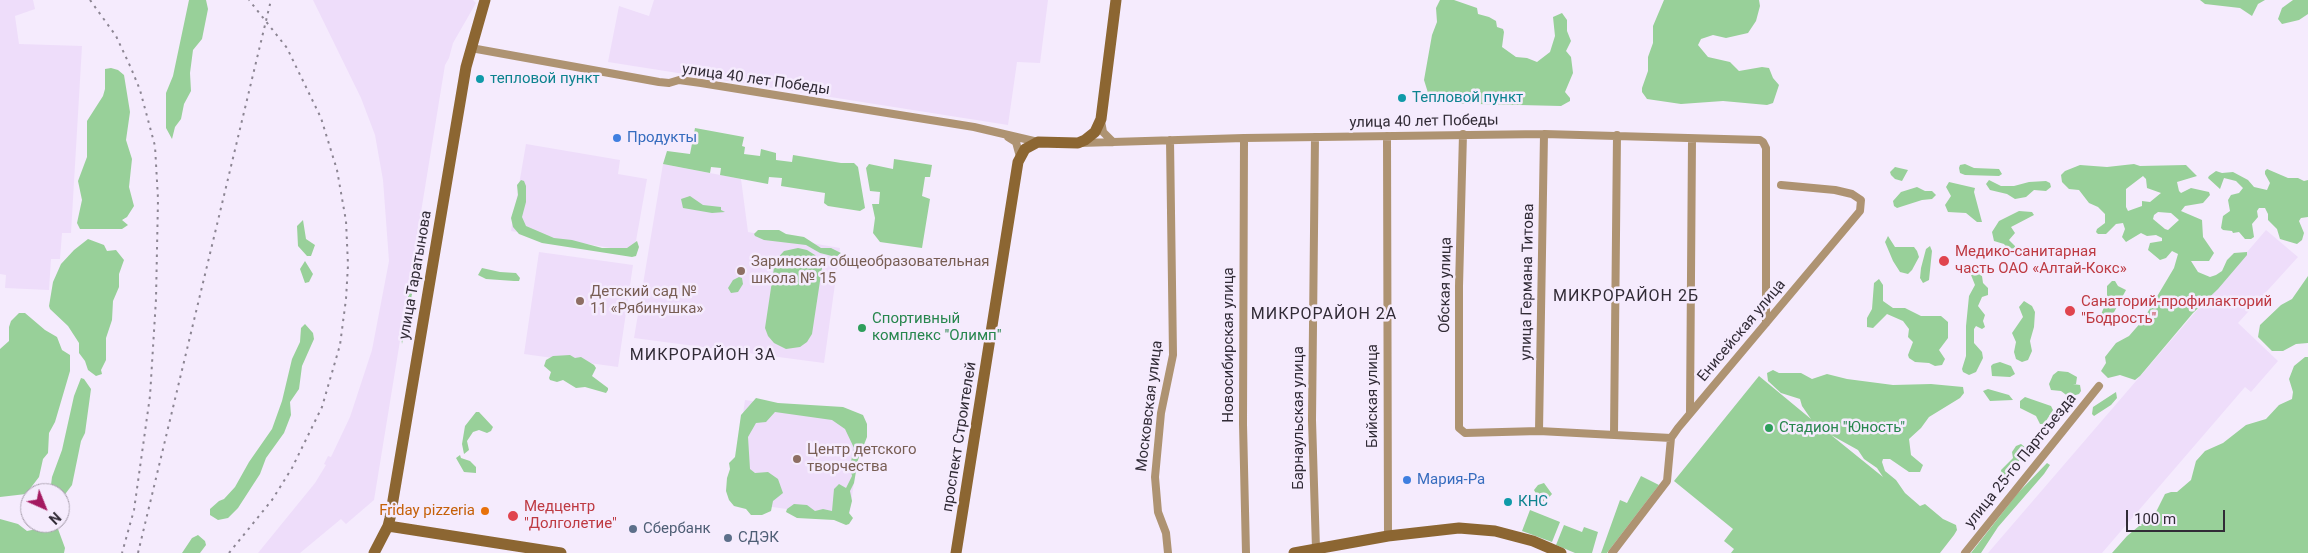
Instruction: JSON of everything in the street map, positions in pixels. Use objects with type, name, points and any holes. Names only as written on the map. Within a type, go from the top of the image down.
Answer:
[{"type":"street","name":"улица Таратынова","points":[[374,553],[388,526],[471,48],[485,0]]},
{"type":"street","points":[[1113,142],[1103,132],[1101,118],[1116,0]]},
{"type":"street","name":"улица 40 лет Победы","points":[[471,48],[658,82],[670,83],[679,80],[701,83],[974,127],[1038,142]]},
{"type":"street","points":[[1020,157],[1025,148],[1038,142],[1078,143],[1091,136],[1101,118]]},
{"type":"street","points":[[1002,134],[1016,142],[1020,157]]},
{"type":"street","name":"улица 40 лет Победы","points":[[1078,143],[1463,134],[1617,134],[1692,139],[1755,139],[1763,142],[1766,148],[1766,323]]},
{"type":"street","name":"Обская улица","points":[[1463,134],[1459,286],[1459,428],[1465,433],[1539,430]]},
{"type":"street","name":"улица Германа Титова","points":[[1539,430],[1544,134]]},
{"type":"street","points":[[1614,434],[1617,134]]},
{"type":"street","name":"Бийская улица","points":[[1387,136],[1386,501],[1388,536]]},
{"type":"street","name":"Барнаульская улица","points":[[1315,137],[1312,420],[1316,549]]},
{"type":"street","name":"Новосибирская улица","points":[[1244,138],[1242,405],[1246,553]]},
{"type":"street","points":[[1690,413],[1692,139]]},
{"type":"street","name":"Московская улица","points":[[1168,553],[1166,533],[1158,512],[1155,477],[1161,413],[1173,355],[1170,140]]},
{"type":"street","name":"проспект Строителей","points":[[956,553],[1020,157]]},
{"type":"street","name":"Енисейская улица","points":[[1671,438],[1860,211],[1861,200],[1852,194],[1835,190],[1781,185]]},
{"type":"street","name":"улица 25-го Партсъезда","points":[[1965,553],[2100,386]]},
{"type":"street","points":[[1539,430],[1671,438],[1667,481],[1612,553]]},
{"type":"street","points":[[388,526],[561,553]]},
{"type":"street","points":[[1294,553],[1388,536],[1459,528],[1495,531],[1533,541],[1561,553]]},
{"type":"shaded area","points":[[0,0],[33,0],[35,9],[15,16],[19,44],[82,46],[71,233],[62,233],[60,259],[51,259],[49,290],[5,288],[6,275],[0,274]]},
{"type":"shaded area","points":[[313,0],[473,0],[476,3],[453,43],[445,65],[374,500],[346,524],[341,519],[300,553],[258,553],[315,483],[326,465],[324,464],[328,456],[331,457],[350,417],[372,350],[389,261],[383,180],[375,135],[361,98]]},
{"type":"shaded area","points":[[654,0],[1048,0],[1040,63],[1017,62],[1008,125],[608,62],[619,6],[649,16]]},
{"type":"shaded area","points":[[526,144],[620,160],[618,174],[647,179],[634,252],[511,231]]},
{"type":"shaded area","name":"Заринская общеобразовательная школа № 15","points":[[663,164],[741,179],[748,232],[840,248],[824,363],[634,338]]},
{"type":"shaded area","points":[[2266,230],[2298,257],[2238,323],[2278,361],[2251,392],[2245,387],[2102,553],[1988,553]]},
{"type":"shaded area","name":"Детский сад № 11 «Рябинушка»","points":[[539,252],[633,265],[618,367],[524,354]]},
{"type":"shaded area","name":"Центр детского творчества","points":[[745,400],[863,417],[849,518],[731,501]]},
{"type":"green space","points":[[189,0],[206,0],[208,9],[202,39],[193,50],[190,73],[191,91],[184,104],[181,119],[175,127],[172,139],[166,128],[166,93],[173,76]]},
{"type":"green space","points":[[1440,0],[1454,0],[1477,8],[1478,14],[1496,21],[1497,27],[1503,29],[1502,47],[1516,57],[1527,58],[1537,62],[1550,52],[1555,36],[1553,17],[1562,13],[1567,20],[1567,31],[1571,41],[1566,51],[1571,57],[1573,73],[1565,92],[1570,101],[1561,106],[1436,103],[1429,96],[1424,80],[1432,35],[1437,22],[1436,8]]},
{"type":"green space","points":[[1664,0],[1759,0],[1760,6],[1756,21],[1748,33],[1726,38],[1713,35],[1701,39],[1698,45],[1708,57],[1730,62],[1739,71],[1762,67],[1769,68],[1773,78],[1779,85],[1773,103],[1767,105],[1723,101],[1681,104],[1647,99],[1642,92],[1642,88],[1648,71],[1648,57],[1653,43],[1653,26]]},
{"type":"green space","points":[[2200,0],[2265,0],[2258,4],[2252,16],[2240,8],[2205,4]]},
{"type":"green space","points":[[2293,0],[2308,0],[2308,14],[2299,20],[2282,24],[2278,19],[2282,8]]},
{"type":"green space","points":[[105,69],[118,70],[124,75],[130,112],[126,140],[132,159],[129,187],[134,206],[127,217],[122,220],[128,225],[122,229],[80,229],[77,223],[82,200],[78,181],[87,157],[87,121],[103,96]]},
{"type":"green space","points":[[695,128],[744,137],[742,146],[745,147],[744,154],[760,156],[761,149],[776,153],[776,160],[792,162],[793,155],[841,163],[854,163],[858,167],[865,208],[860,211],[828,206],[824,203],[825,193],[781,186],[782,178],[769,177],[768,184],[720,175],[721,168],[711,167],[710,173],[663,164],[667,151],[690,154]]},
{"type":"green space","points":[[894,159],[932,165],[930,177],[925,177],[922,196],[930,199],[922,248],[880,242],[873,233],[875,218],[872,204],[879,204],[880,192],[870,191],[866,168],[869,164],[893,169]]},
{"type":"green space","points":[[1965,164],[1974,168],[1999,169],[2002,174],[1999,176],[1965,175],[1960,173],[1959,168],[1960,165]]},
{"type":"green space","points":[[2134,164],[2140,166],[2186,165],[2197,176],[2177,182],[2179,191],[2181,193],[2191,188],[2209,192],[2210,195],[2203,203],[2185,206],[2181,211],[2202,220],[2203,237],[2214,253],[2209,261],[2191,261],[2198,272],[2210,277],[2216,275],[2222,271],[2227,260],[2234,253],[2247,252],[2247,255],[2218,289],[2193,313],[2135,380],[2120,375],[2108,378],[2101,371],[2106,363],[2105,357],[2116,343],[2129,336],[2143,320],[2174,268],[2178,254],[2172,251],[2166,258],[2160,260],[2148,250],[2150,243],[2162,241],[2162,238],[2156,235],[2147,236],[2141,233],[2126,242],[2122,237],[2125,229],[2123,223],[2116,224],[2106,234],[2098,234],[2096,232],[2105,223],[2105,214],[2098,207],[2089,203],[2079,190],[2069,189],[2062,182],[2061,175],[2065,171],[2080,165],[2107,167]],"holes":[[[2143,176],[2146,179],[2147,188],[2161,193],[2150,202],[2142,201],[2142,206],[2128,211],[2126,207],[2126,189]],[[2158,212],[2171,213],[2179,220],[2168,230],[2165,229],[2153,219],[2154,215]]]},
{"type":"green space","points":[[1895,167],[1908,170],[1902,181],[1895,179],[1891,175],[1890,172]]},
{"type":"green space","points":[[2267,169],[2288,178],[2308,180],[2308,217],[2301,218],[2299,221],[2304,233],[2302,240],[2297,244],[2280,239],[2277,229],[2268,220],[2265,208],[2259,208],[2257,211],[2258,217],[2252,224],[2254,237],[2251,239],[2245,239],[2239,232],[2233,233],[2221,228],[2223,216],[2230,211],[2228,200],[2231,195],[2239,193],[2243,188],[2236,181],[2224,178],[2220,189],[2208,178],[2209,176],[2216,171],[2222,173],[2233,172],[2248,180],[2254,187],[2267,190],[2270,183],[2265,174]]},
{"type":"green space","points":[[521,180],[524,181],[526,186],[526,202],[522,217],[526,226],[554,238],[572,240],[602,248],[627,248],[637,241],[639,247],[636,256],[632,257],[542,243],[519,234],[513,227],[511,218],[518,195],[517,185]]},
{"type":"green space","points":[[1989,180],[2001,186],[2046,181],[2050,183],[2051,187],[2046,191],[2034,190],[2026,197],[2015,199],[2007,194],[1990,190],[1986,184]]},
{"type":"green space","points":[[1949,182],[1975,188],[1974,192],[1982,222],[1977,222],[1966,213],[1948,212],[1945,205],[1951,196],[1946,187]]},
{"type":"green space","points":[[1917,187],[1925,191],[1932,191],[1936,195],[1932,199],[1922,200],[1897,208],[1894,206],[1893,201],[1901,192]]},
{"type":"green space","points":[[690,196],[703,205],[721,207],[721,210],[725,212],[712,213],[683,208],[681,199]]},
{"type":"green space","points":[[2019,211],[2032,212],[2034,215],[2011,227],[2015,233],[2009,240],[2015,246],[2015,253],[2012,254],[2004,244],[1994,241],[1992,232],[1999,221]]},
{"type":"green space","points":[[303,220],[306,239],[315,245],[311,256],[307,256],[298,246],[297,226]]},
{"type":"green space","points":[[758,230],[779,230],[786,234],[804,237],[821,248],[831,248],[841,253],[836,257],[820,253],[806,245],[764,240],[755,236],[754,234]]},
{"type":"green space","points":[[1888,236],[1895,247],[1914,247],[1917,251],[1919,257],[1908,274],[1900,272],[1893,261],[1885,242]]},
{"type":"green space","points":[[88,239],[104,245],[107,251],[116,250],[124,260],[119,274],[119,287],[113,301],[112,320],[106,338],[106,360],[101,370],[102,374],[96,376],[88,370],[85,361],[79,353],[79,343],[68,326],[49,306],[53,282],[61,264]]},
{"type":"green space","points":[[1930,246],[1932,251],[1929,280],[1923,283],[1920,278],[1921,268],[1926,249]]},
{"type":"green space","points":[[798,248],[807,250],[815,255],[822,268],[812,334],[807,342],[800,347],[786,349],[774,343],[768,336],[765,328],[775,261],[784,251]]},
{"type":"green space","points":[[305,261],[313,274],[309,282],[305,283],[300,269]]},
{"type":"green space","points":[[417,263],[402,344],[401,335],[413,270]]},
{"type":"green space","points":[[482,268],[516,273],[520,278],[519,281],[486,279],[478,275]]},
{"type":"green space","points":[[1974,271],[1982,276],[1983,283],[1988,288],[1988,295],[1982,297],[1978,306],[1985,315],[1983,321],[1985,327],[1982,329],[1976,326],[1974,329],[1974,343],[1982,352],[1983,358],[1976,372],[1969,375],[1963,372],[1962,369],[1966,356],[1969,296],[1975,285],[1971,275]]},
{"type":"green space","points":[[2308,276],[2308,343],[2296,344],[2283,351],[2272,351],[2258,337],[2260,325],[2281,305],[2292,299]]},
{"type":"green space","points":[[739,277],[742,278],[743,284],[738,292],[731,293],[728,288],[733,280]]},
{"type":"green space","points":[[1879,279],[1883,285],[1883,301],[1893,308],[1905,308],[1921,316],[1941,316],[1948,322],[1948,338],[1939,350],[1945,359],[1942,365],[1935,366],[1929,363],[1915,362],[1909,358],[1908,355],[1913,342],[1908,337],[1909,329],[1903,321],[1887,314],[1873,328],[1867,327],[1867,318],[1872,309],[1874,283]]},
{"type":"green space","points":[[2112,281],[2115,281],[2118,286],[2126,290],[2113,314],[2104,322],[2100,317],[2107,300],[2107,286]]},
{"type":"green space","points":[[2024,301],[2032,306],[2035,312],[2034,327],[2030,341],[2032,351],[2028,360],[2022,362],[2016,359],[2014,352],[2016,342],[2012,333],[2023,317],[2019,307]]},
{"type":"green space","points":[[19,313],[25,313],[45,330],[57,337],[62,350],[70,355],[70,371],[55,422],[49,433],[48,453],[43,459],[39,477],[34,483],[20,483],[20,495],[0,497],[0,349],[9,341],[11,321]]},
{"type":"green space","points":[[305,324],[313,333],[314,339],[302,366],[299,389],[290,402],[291,415],[284,433],[266,458],[260,474],[238,508],[228,518],[218,520],[210,515],[210,509],[224,499],[235,487],[249,462],[272,429],[282,401],[292,359],[300,342],[301,328]]},
{"type":"green space","points":[[570,355],[575,358],[581,357],[594,365],[596,368],[592,376],[608,388],[606,393],[585,387],[576,388],[563,380],[557,382],[550,380],[551,372],[544,366],[546,360],[553,356]]},
{"type":"green space","points":[[2305,357],[2308,357],[2308,553],[2112,553],[2127,536],[2156,512],[2165,494],[2177,492],[2191,480],[2196,461],[2205,451],[2223,443],[2246,425],[2266,419],[2279,405],[2292,399],[2293,392],[2289,379],[2294,366]]},
{"type":"green space","points":[[2000,362],[2011,366],[2015,374],[2010,377],[1992,376],[1991,366]]},
{"type":"green space","name":"Стадион \"Юность\"","points":[[1773,370],[1779,373],[1801,373],[1812,379],[1827,374],[1847,379],[1893,385],[1931,384],[1963,387],[1964,393],[1960,398],[1929,417],[1909,439],[1911,455],[1923,465],[1920,472],[1909,472],[1890,459],[1883,459],[1882,462],[1885,471],[1920,506],[1925,504],[1943,519],[1956,525],[1957,530],[1940,553],[1731,553],[1734,549],[1724,541],[1733,529],[1674,481],[1759,376],[1811,419],[1802,406],[1800,399],[1781,393],[1768,381],[1767,373]],"holes":[[[1831,435],[1858,450],[1864,459],[1877,468],[1883,477]]]},
{"type":"green space","points":[[2058,371],[2068,372],[2077,377],[2076,384],[2073,384],[2080,385],[2081,391],[2079,394],[2069,397],[2061,391],[2051,390],[2049,384],[2053,375]]},
{"type":"green space","points":[[81,378],[84,379],[91,389],[85,433],[81,441],[70,488],[70,483],[51,483],[62,450],[74,396]]},
{"type":"green space","points":[[1988,389],[2009,395],[2013,400],[1990,401],[1983,391]]},
{"type":"green space","points":[[2116,392],[2117,398],[2111,405],[2094,416],[2092,414],[2093,407]]},
{"type":"green space","points":[[2025,397],[2051,406],[2053,410],[2044,424],[2040,424],[2036,416],[2020,408],[2020,401]]},
{"type":"green space","points":[[756,398],[778,403],[843,407],[863,415],[867,424],[867,437],[858,460],[854,483],[850,491],[852,501],[849,513],[853,518],[849,524],[846,525],[834,520],[797,518],[786,512],[794,504],[807,505],[815,511],[823,509],[832,511],[834,489],[839,484],[846,488],[852,476],[850,466],[854,448],[845,429],[832,420],[775,412],[766,422],[756,423],[748,437],[750,469],[755,473],[768,472],[778,479],[783,493],[773,501],[771,511],[762,515],[751,515],[746,509],[734,506],[729,500],[726,491],[730,469],[729,463],[735,457],[741,415]]},
{"type":"green space","points":[[476,412],[479,412],[493,427],[487,433],[479,430],[473,432],[467,441],[469,450],[464,454],[462,444],[465,426]]},
{"type":"green space","points":[[2021,444],[2026,448],[2019,461],[2002,479],[2001,470],[2013,458],[2012,452],[2016,446]]},
{"type":"green space","points":[[460,455],[461,458],[470,461],[476,467],[476,473],[464,472],[456,458]]},
{"type":"green space","points":[[2047,463],[2050,465],[2044,474],[1998,527],[1981,553],[1971,553],[2017,494]]},
{"type":"green space","points":[[1641,476],[1659,485],[1607,553],[1601,553],[1620,500],[1627,503]]},
{"type":"green space","points":[[1544,483],[1552,494],[1545,502],[1539,499],[1534,490],[1538,485]]},
{"type":"green space","points":[[1530,510],[1560,522],[1552,542],[1522,531]]},
{"type":"green space","points":[[0,519],[18,524],[20,526],[20,533],[59,533],[65,548],[64,553],[0,553]]},
{"type":"green space","points":[[1564,525],[1582,532],[1584,527],[1598,532],[1592,553],[1575,553],[1556,545]]},
{"type":"green space","points":[[198,535],[205,541],[206,545],[200,553],[182,553],[192,538]]},
{"type":"railway","points":[[90,0],[116,36],[131,68],[140,90],[155,146],[158,199],[156,299],[150,396],[134,510],[122,553]]},
{"type":"railway","points":[[229,553],[272,500],[292,468],[322,407],[340,345],[348,265],[346,221],[337,170],[321,118],[287,48],[249,0]]},
{"type":"railway","points":[[138,553],[271,0]]},
{"type":"place","name":"тепловой пункт","points":[[480,79]]},
{"type":"place","name":"Тепловой пункт","points":[[1402,98]]},
{"type":"place","name":"Продукты","points":[[617,138]]},
{"type":"place","name":"Медико-санитарная часть ОАО «Алтай-Кокс»","points":[[1944,261]]},
{"type":"place","name":"Заринская общеобразовательная школа № 15","points":[[741,271]]},
{"type":"place","name":"Детский сад № 11 «Рябинушка»","points":[[580,301]]},
{"type":"place","name":"Санаторий-профилакторий \"Бодрость\"","points":[[2070,311]]},
{"type":"place","name":"Спортивный комплекс \"Олимп\"","points":[[862,328]]},
{"type":"place","name":"Стадион \"Юность\"","points":[[1769,428]]},
{"type":"place","name":"Центр детского творчества","points":[[797,459]]},
{"type":"place","name":"Мария-Ра","points":[[1407,480]]},
{"type":"place","name":"КНС","points":[[1508,502]]},
{"type":"place","name":"Friday pizzeria","points":[[485,511]]},
{"type":"place","name":"Медцентр \"Долголетие\"","points":[[513,516]]},
{"type":"place","name":"Сбербанк","points":[[633,529]]},
{"type":"place","name":"СДЭК","points":[[728,538]]},
{"type":"district","name":"МИКРОРАЙОН 2Б","points":[[1626,297]]},
{"type":"district","name":"МИКРОРАЙОН 2А","points":[[1324,315]]},
{"type":"district","name":"МИКРОРАЙОН 3А","points":[[703,356]]}]
